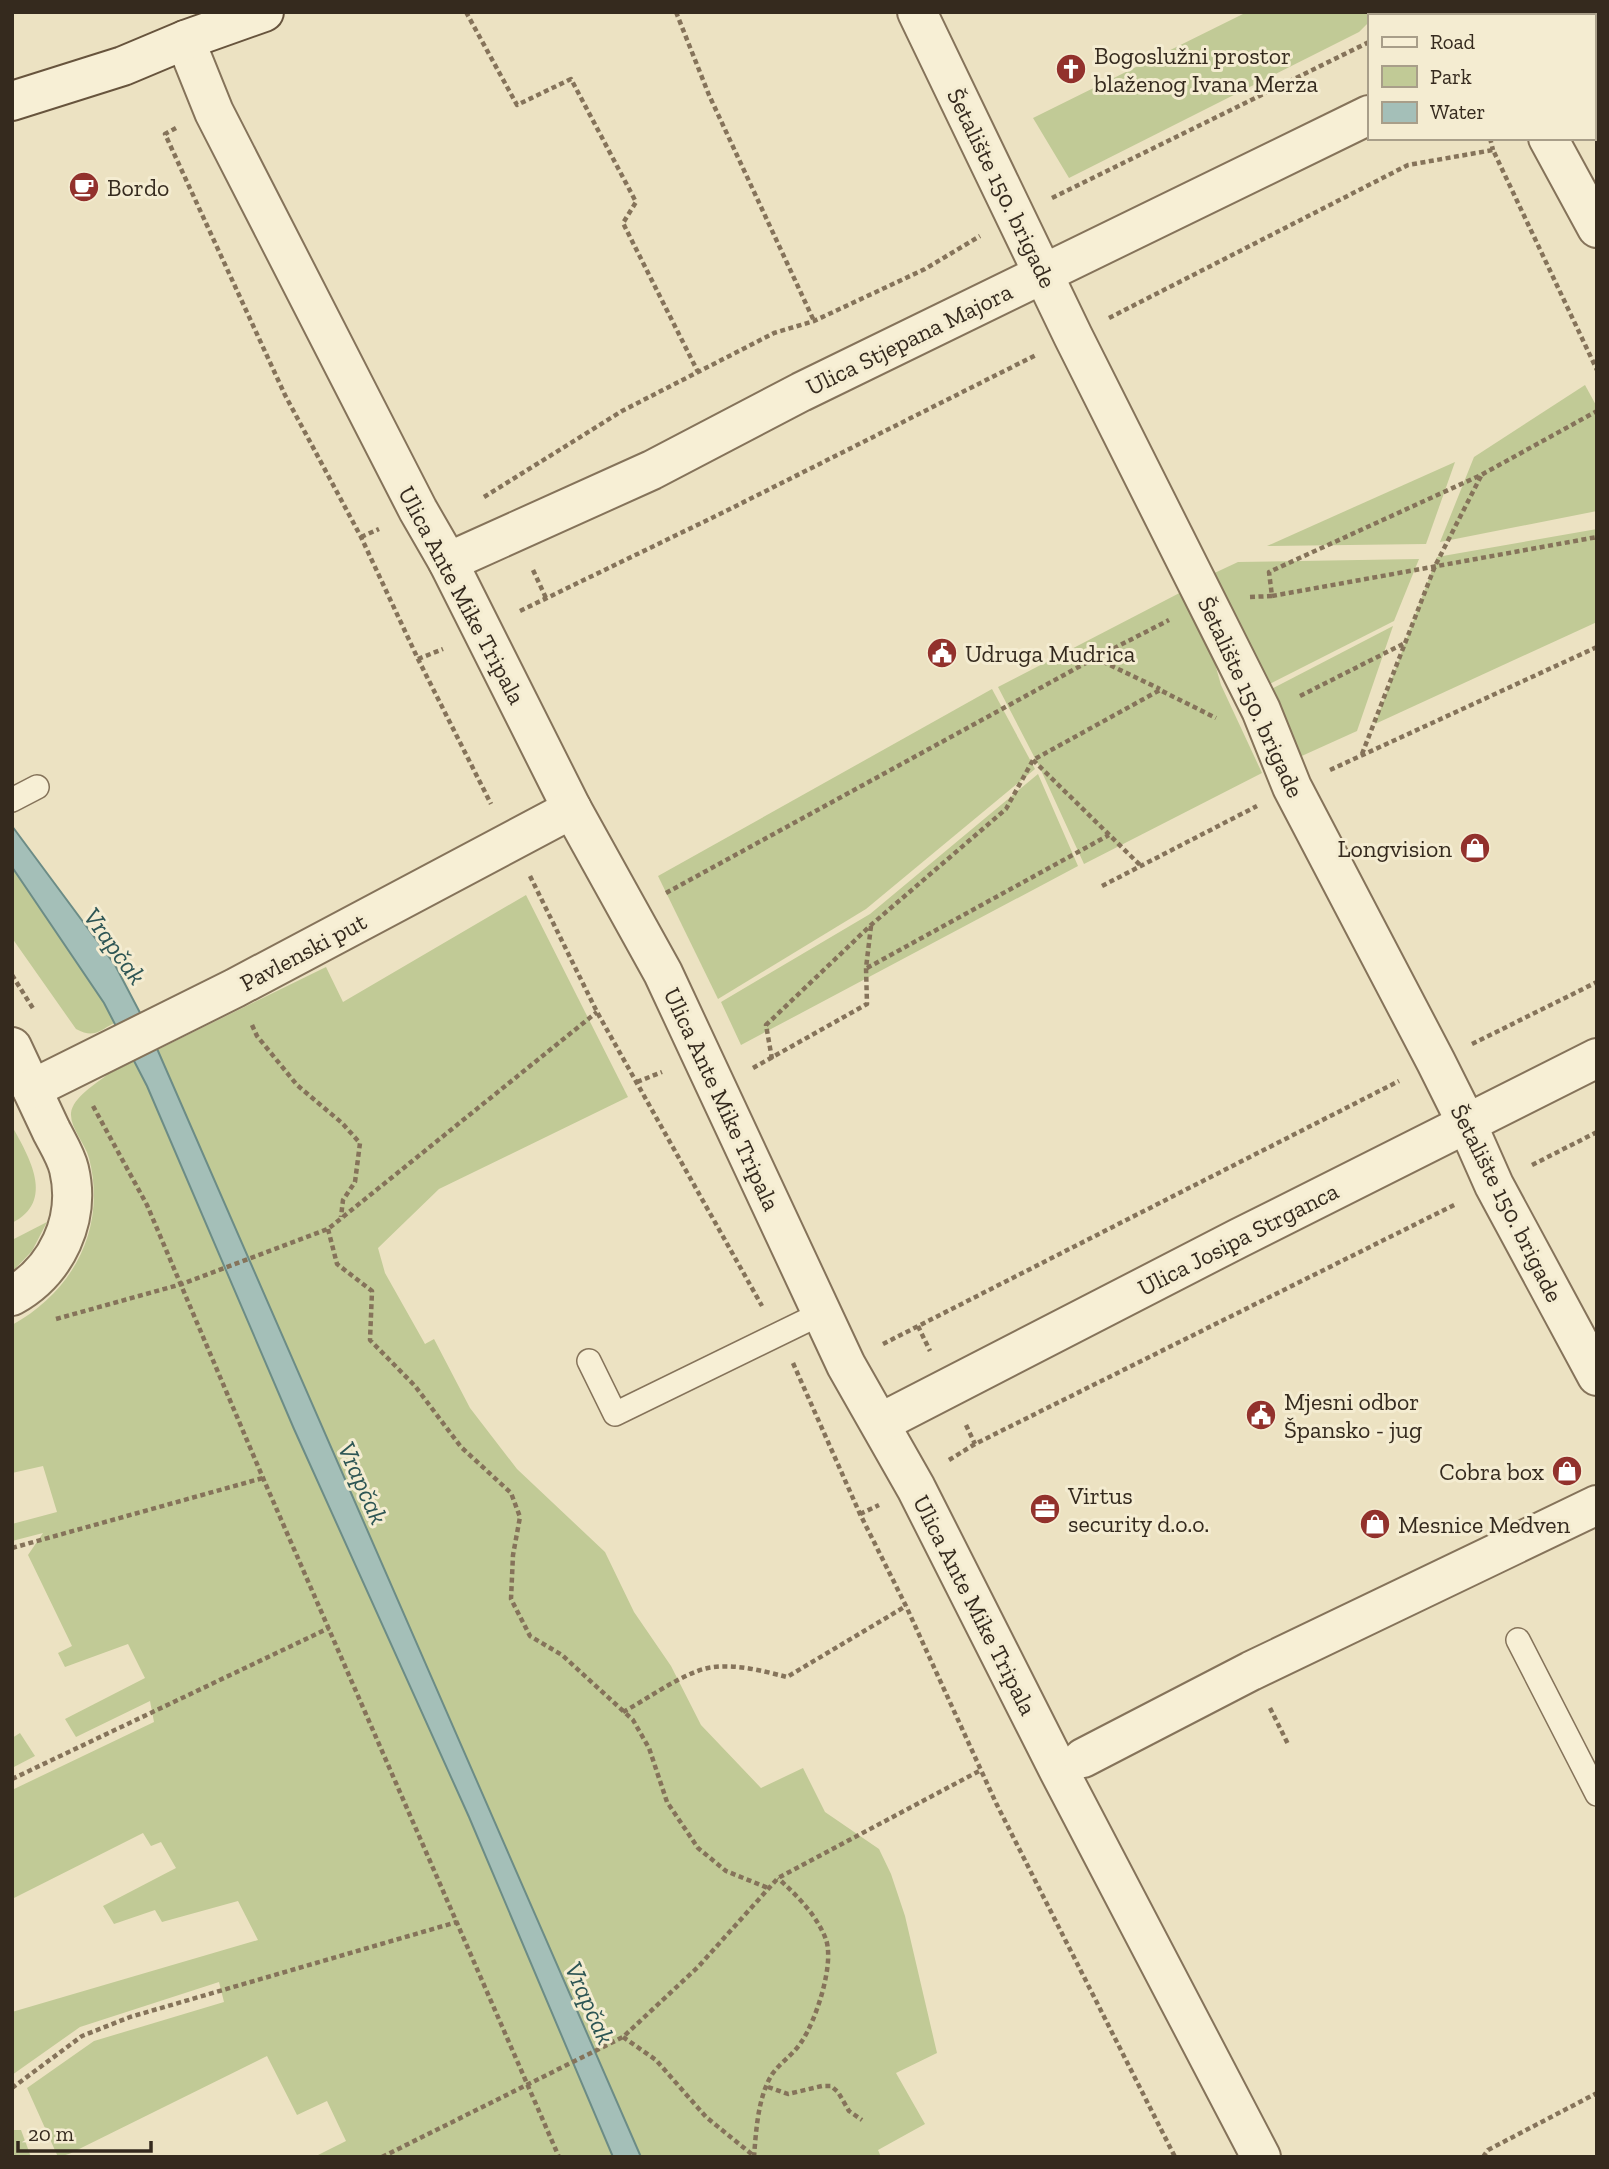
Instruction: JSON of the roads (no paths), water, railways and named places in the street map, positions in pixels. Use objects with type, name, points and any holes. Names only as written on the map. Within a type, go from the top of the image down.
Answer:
[{"type":"street","points":[[12,101],[123,66],[185,40],[264,12]]},
{"type":"street","name":"Šetalište 150. brigade","points":[[917,12],[1015,216],[1263,715],[1292,788],[1436,1062],[1494,1185],[1597,1376]]},
{"type":"street","name":"Ulica Ante Mike Tripala","points":[[185,40],[214,112],[418,510],[449,562],[572,809],[663,973],[846,1364],[880,1423],[1261,2157]]},
{"type":"street","name":"Ulica Stjepana Majora","points":[[449,562],[652,470],[801,392],[1368,115]]},
{"type":"street","points":[[1549,140],[1597,228]]},
{"type":"street","name":"Pavlenski put","points":[[32,1089],[235,988],[572,809]]},
{"type":"street","points":[[12,1047],[69,1167],[74,1205],[62,1244],[46,1270],[24,1290],[12,1296]]},
{"type":"street","name":"Ulica Josipa Strganca","points":[[880,1423],[1597,1058]]},
{"type":"street","points":[[1083,1758],[1251,1671],[1597,1505]]},
{"type":"lane","points":[[12,800],[37,787]]},
{"type":"lane","points":[[589,1361],[615,1414],[821,1313]]},
{"type":"lane","points":[[1518,1640],[1597,1794]]},
{"type":"water","points":[[12,826],[115,965],[148,1028],[641,2157],[613,2157],[469,1817],[294,1429],[147,1086],[104,1003],[12,867]]},
{"type":"place","name":"Bogoslužni prostor blaženog Ivana Merza","points":[[1071,69]]},
{"type":"place","name":"Bordo","points":[[84,187]]},
{"type":"place","name":"Udruga Mudrica","points":[[942,653]]},
{"type":"place","name":"Longvision","points":[[1475,848]]},
{"type":"place","name":"Mjesni odbor Špansko - jug","points":[[1261,1415]]},
{"type":"place","name":"Cobra box","points":[[1567,1471]]},
{"type":"place","name":"Virtus security d.o.o.","points":[[1045,1509]]},
{"type":"place","name":"Mesnice Medven","points":[[1375,1524]]},
{"type":"water label","name":"Vrapčak","points":[[115,946]]},
{"type":"water label","name":"Vrapčak","points":[[363,1483]]},
{"type":"water label","name":"Vrapčak","points":[[590,2003]]}]
